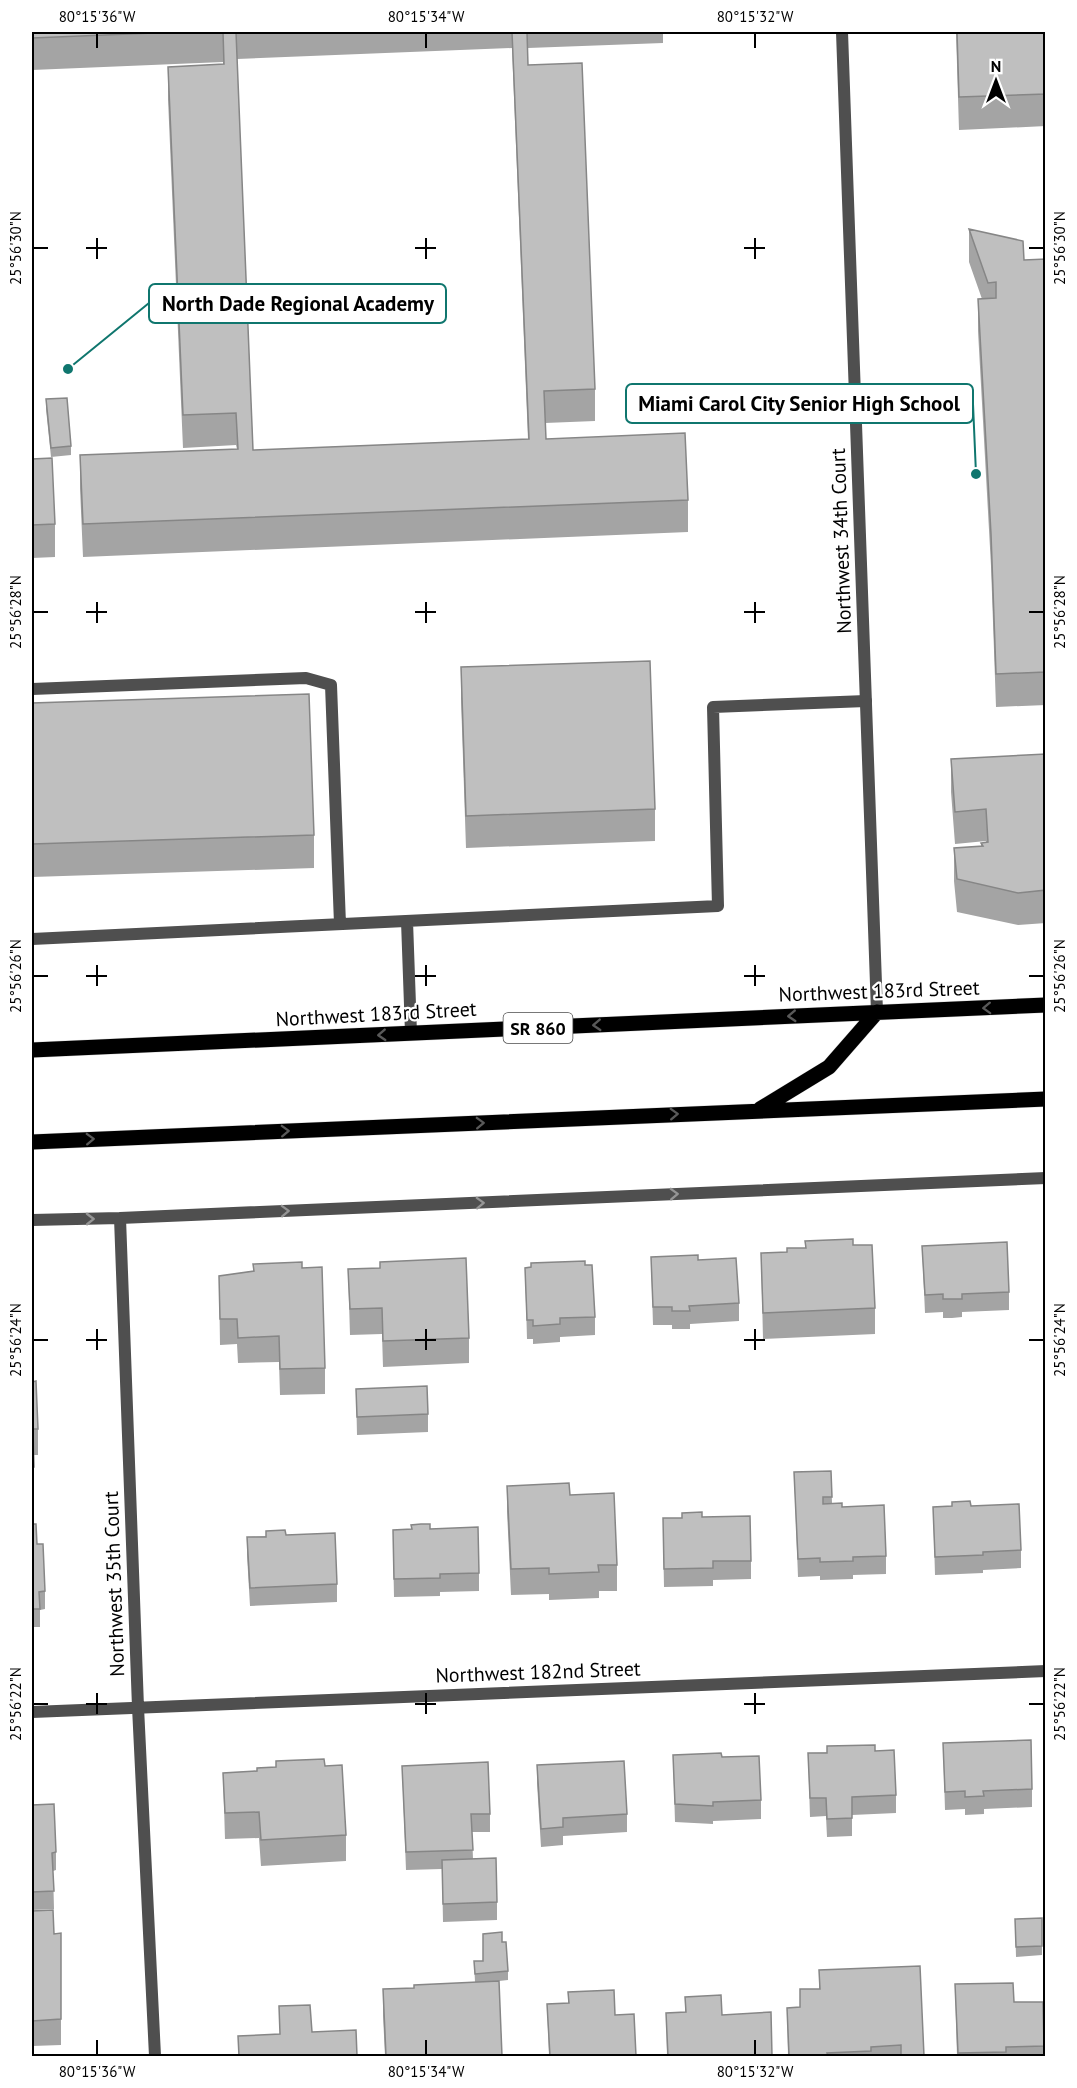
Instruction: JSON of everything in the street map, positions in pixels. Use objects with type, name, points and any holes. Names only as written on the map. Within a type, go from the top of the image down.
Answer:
[{"type":"main road","name":"Northwest 183rd Street","points":[[32,1050],[1046,1005]]},
{"type":"main road","points":[[758,1111],[829,1067],[877,1012]]},
{"type":"main road","points":[[32,1142],[1046,1099]]},
{"type":"street","name":"Northwest 34th Court","points":[[842,32],[877,1012]]},
{"type":"street","points":[[32,689],[306,678],[331,685],[340,924]]},
{"type":"street","points":[[32,939],[718,906],[712,706],[866,701]]},
{"type":"street","points":[[407,921],[411,1033]]},
{"type":"street","points":[[32,1220],[1046,1178]]},
{"type":"street","name":"Northwest 35th Court","points":[[120,1218],[138,1707],[154,2056]]},
{"type":"street","name":"Northwest 182nd Street","points":[[32,1712],[1046,1671]]},
{"type":"building","points":[[32,32],[178,32],[32,38]]},
{"type":"building","points":[[223,32],[236,32],[253,450],[529,439],[512,32],[527,32],[528,65],[582,63],[595,389],[544,391],[546,439],[685,433],[688,500],[83,524],[80,455],[238,449],[236,413],[183,415],[168,67],[224,64]]},
{"type":"building","points":[[957,32],[1046,32],[1046,94],[959,97]]},
{"type":"building","points":[[969,229],[1023,241],[1024,260],[1046,259],[1046,672],[996,674],[978,299],[996,298],[996,282],[988,283]]},
{"type":"building","points":[[67,398],[71,446],[51,448],[46,399]]},
{"type":"building","points":[[52,458],[55,524],[32,525],[32,459]]},
{"type":"building","points":[[650,661],[655,809],[466,816],[461,667]]},
{"type":"building","points":[[309,694],[314,835],[32,844],[32,703]]},
{"type":"building","points":[[1046,754],[1046,890],[1018,893],[957,879],[954,848],[983,846],[981,843],[988,842],[986,809],[955,812],[951,759]]},
{"type":"building","points":[[853,1239],[853,1245],[872,1245],[875,1308],[763,1313],[761,1253],[787,1252],[787,1248],[806,1248],[805,1241]]},
{"type":"building","points":[[1007,1242],[1009,1292],[962,1294],[962,1299],[943,1299],[943,1294],[925,1295],[922,1246]]},
{"type":"building","points":[[698,1255],[698,1260],[736,1258],[739,1303],[689,1306],[690,1311],[672,1311],[672,1307],[653,1307],[651,1257]]},
{"type":"building","points":[[466,1258],[469,1338],[383,1341],[382,1308],[350,1309],[348,1269],[380,1268],[380,1262]]},
{"type":"building","points":[[585,1261],[585,1265],[592,1265],[595,1317],[560,1318],[560,1324],[533,1326],[533,1320],[527,1320],[525,1268],[531,1267],[531,1263]]},
{"type":"building","points":[[302,1262],[302,1268],[322,1267],[325,1368],[280,1369],[279,1336],[238,1338],[237,1319],[220,1319],[219,1276],[254,1271],[253,1264]]},
{"type":"building","points":[[36,1381],[38,1429],[33,1429],[34,1467],[32,1467],[32,1382]]},
{"type":"building","points":[[427,1386],[428,1414],[357,1417],[356,1389]]},
{"type":"building","points":[[831,1471],[832,1497],[823,1497],[823,1504],[842,1503],[842,1507],[884,1505],[886,1556],[853,1557],[853,1561],[820,1562],[820,1558],[798,1559],[794,1472]]},
{"type":"building","points":[[569,1483],[570,1495],[614,1493],[617,1565],[598,1565],[599,1572],[549,1574],[549,1568],[511,1569],[507,1486]]},
{"type":"building","points":[[970,1501],[971,1506],[1019,1504],[1021,1550],[983,1552],[983,1555],[935,1557],[933,1507],[952,1506],[952,1502]]},
{"type":"building","points":[[702,1512],[702,1517],[750,1516],[751,1561],[713,1561],[713,1568],[664,1569],[663,1518],[682,1518],[682,1513]]},
{"type":"building","points":[[32,1524],[36,1524],[37,1544],[43,1544],[45,1591],[39,1592],[40,1609],[32,1609]]},
{"type":"building","points":[[430,1524],[430,1529],[478,1527],[479,1573],[440,1574],[440,1578],[394,1579],[393,1530],[412,1529],[411,1525]]},
{"type":"building","points":[[285,1530],[286,1535],[335,1533],[337,1584],[250,1588],[247,1537],[266,1537],[266,1531]]},
{"type":"building","points":[[1031,1740],[1032,1789],[983,1791],[984,1796],[965,1797],[965,1791],[945,1792],[943,1743]]},
{"type":"building","points":[[875,1745],[875,1751],[894,1750],[896,1795],[852,1797],[852,1818],[827,1819],[826,1798],[810,1798],[808,1753],[827,1753],[827,1746]]},
{"type":"building","points":[[721,1753],[722,1757],[759,1756],[761,1800],[713,1802],[713,1806],[675,1804],[673,1755]]},
{"type":"building","points":[[324,1759],[325,1766],[342,1765],[346,1835],[261,1840],[259,1812],[225,1813],[223,1773],[257,1771],[257,1768],[276,1767],[276,1761]]},
{"type":"building","points":[[624,1761],[627,1814],[563,1818],[563,1827],[541,1829],[537,1765]]},
{"type":"building","points":[[488,1762],[490,1814],[471,1814],[473,1850],[406,1852],[402,1766]]},
{"type":"building","points":[[54,1804],[56,1852],[52,1853],[54,1891],[32,1892],[32,1805]]},
{"type":"building","points":[[496,1858],[497,1902],[443,1904],[442,1860]]},
{"type":"building","points":[[53,1910],[54,1934],[61,1933],[61,2019],[32,2021],[32,1911]]},
{"type":"building","points":[[1042,1918],[1042,1946],[1016,1947],[1015,1919]]},
{"type":"building","points":[[502,1932],[502,1942],[506,1942],[508,1971],[475,1974],[474,1961],[483,1961],[483,1934]]},
{"type":"building","points":[[920,1966],[924,2056],[901,2056],[901,2045],[871,2047],[871,2051],[827,2053],[828,2056],[789,2055],[787,2008],[800,2007],[800,1989],[820,1989],[819,1970]]},
{"type":"building","points":[[499,1981],[502,2056],[386,2056],[383,1989],[414,1988],[414,1985]]},
{"type":"building","points":[[1013,1983],[1014,2002],[1043,2002],[1044,2046],[1006,2047],[1006,2052],[958,2053],[955,1984]]},
{"type":"building","points":[[614,1990],[615,2015],[634,2014],[636,2056],[550,2056],[547,2004],[569,2003],[568,1992]]},
{"type":"building","points":[[721,1995],[722,2015],[771,2012],[772,2056],[668,2056],[666,2013],[686,2012],[685,1997]]},
{"type":"building","points":[[310,2005],[312,2032],[356,2030],[357,2056],[239,2056],[238,2036],[280,2034],[279,2006]]},
{"type":"place","name":"North Dade Regional Academy","points":[[68,369]]},
{"type":"place","name":"Miami Carol City Senior High School","points":[[976,474]]}]
